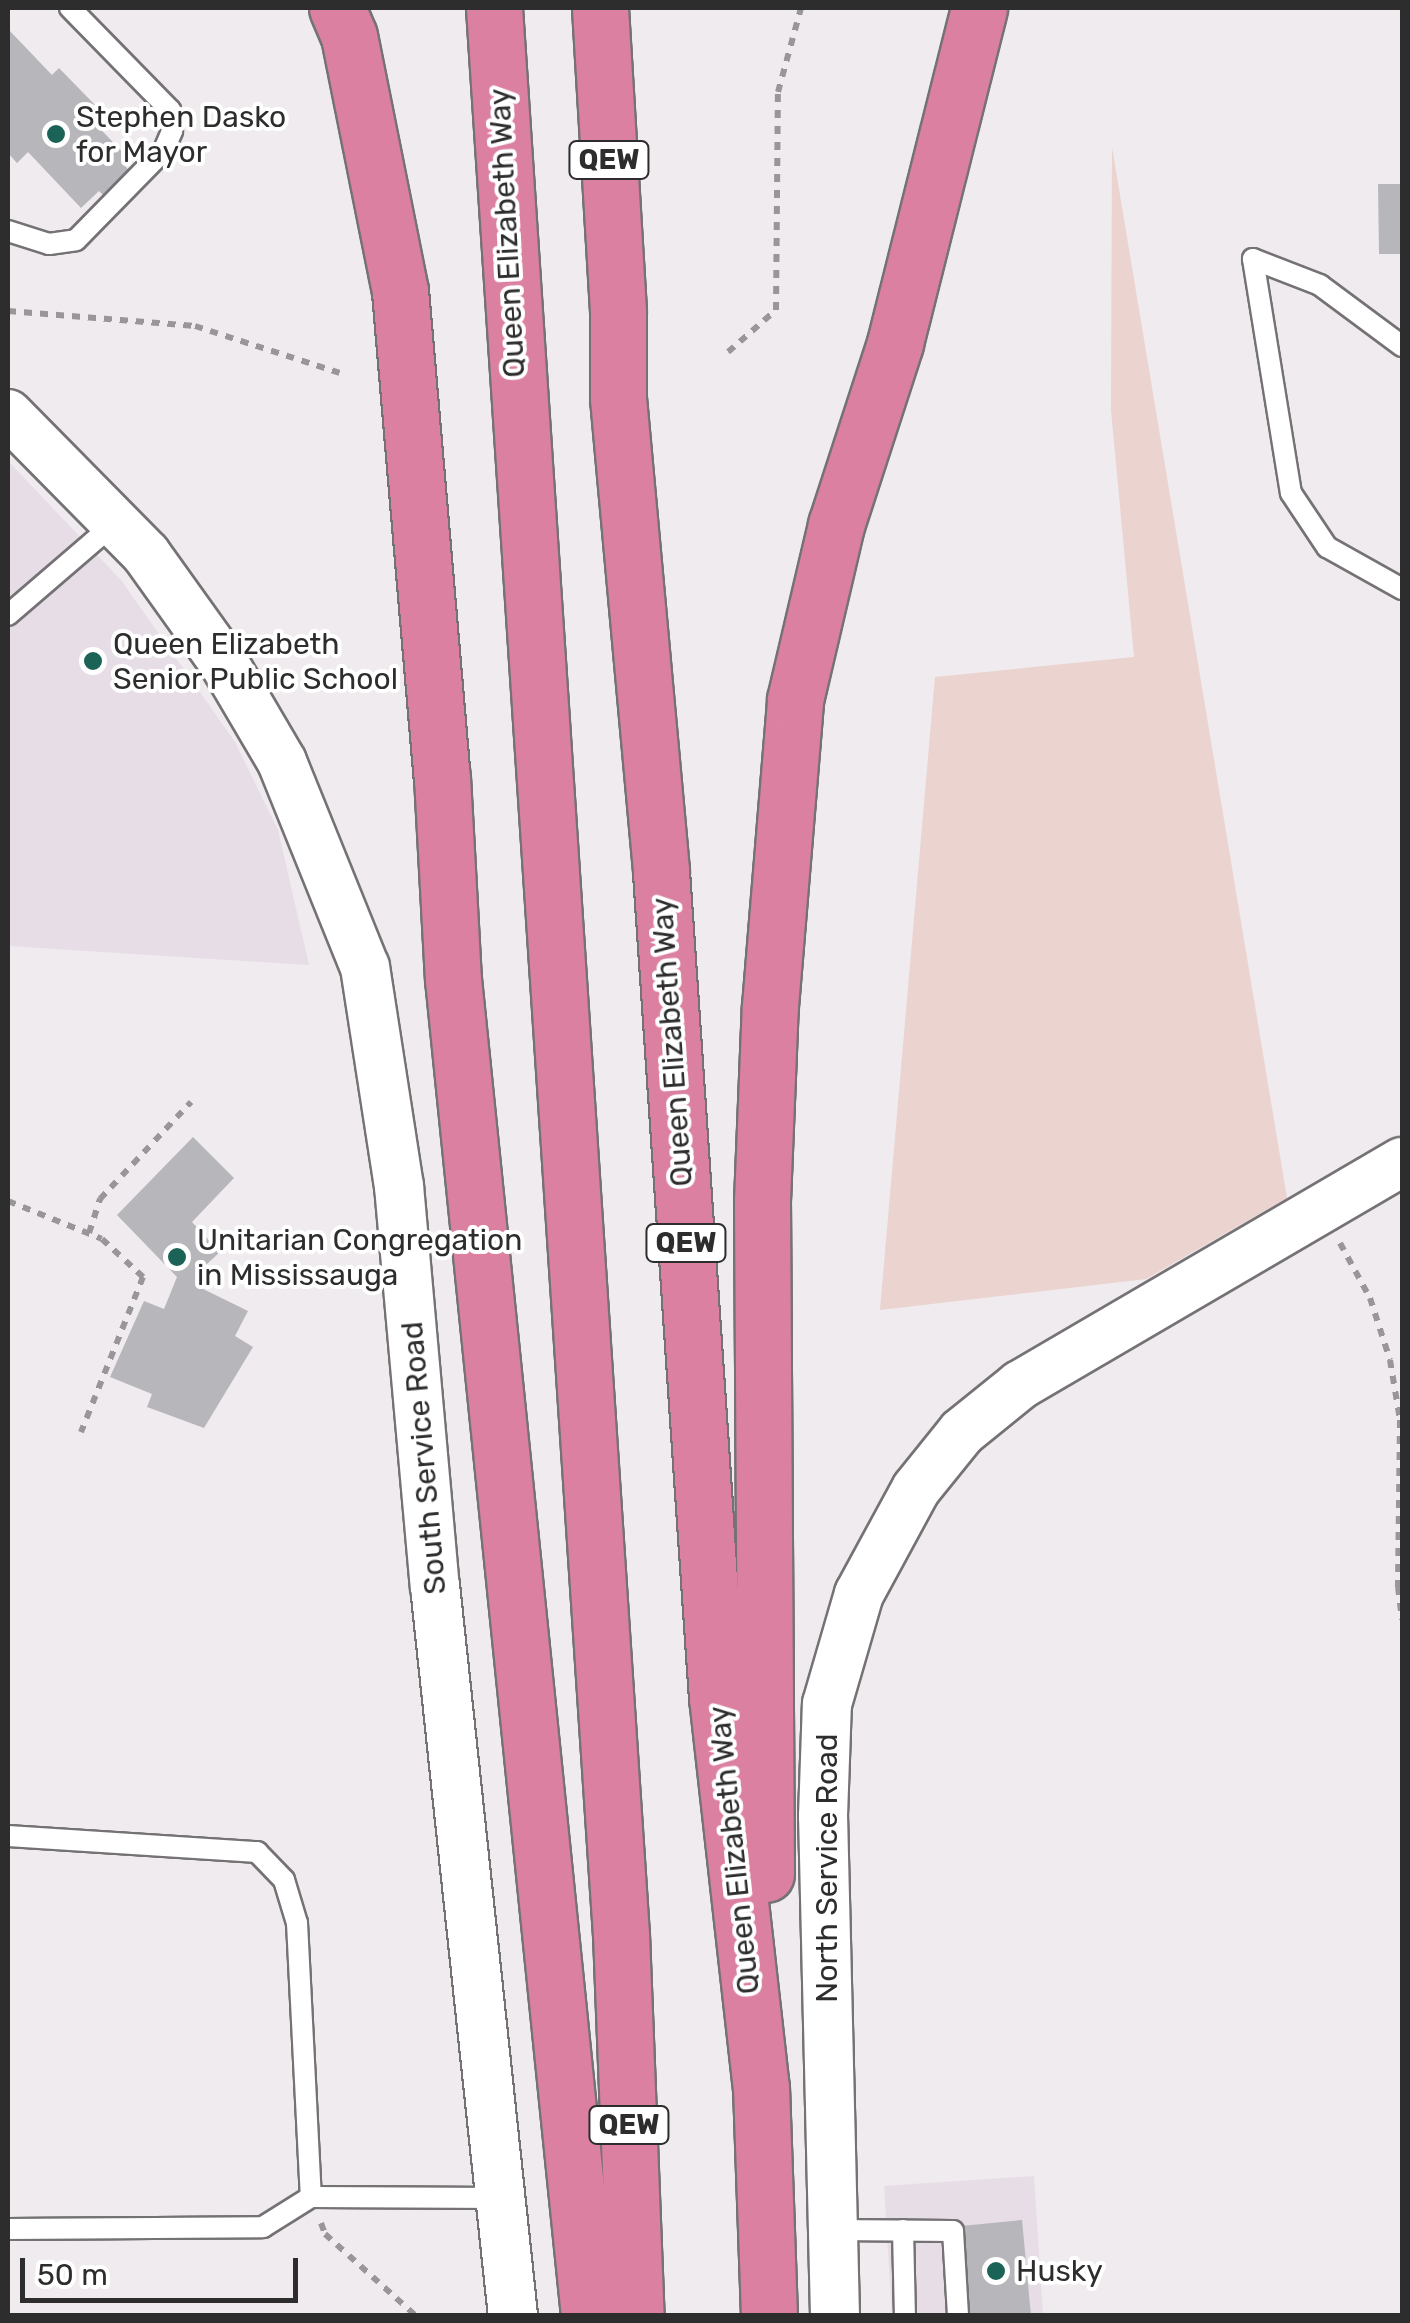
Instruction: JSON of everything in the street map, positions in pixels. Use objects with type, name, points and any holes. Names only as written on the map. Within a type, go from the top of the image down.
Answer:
[{"type":"highway","points":[[337,8],[349,36],[400,291],[442,778],[453,979],[589,2316]]},
{"type":"highway","name":"Queen Elizabeth Way","points":[[494,8],[621,1934],[636,2316]]},
{"type":"highway","name":"Queen Elizabeth Way","points":[[600,8],[618,398],[662,892],[716,1697],[761,2087],[769,2316]]},
{"type":"highway","points":[[761,2087],[768,1753],[762,1201],[770,1006],[795,700],[836,526],[894,342],[979,8]]},
{"type":"street","name":"South Service Road","points":[[8,414],[146,554],[224,663],[282,762],[365,967],[398,1186],[435,1586],[513,2316]]},
{"type":"street","name":"North Service Road","points":[[835,2316],[823,1816],[827,1704],[859,1594],[916,1489],[962,1432],[1020,1384],[1402,1162]]},
{"type":"lane","points":[[8,231],[49,244],[76,240],[164,150],[172,131],[170,110],[70,8]]},
{"type":"lane","points":[[1402,346],[1320,285],[1253,259],[1292,494],[1328,548],[1402,589]]},
{"type":"lane","points":[[8,614],[116,522]]},
{"type":"lane","points":[[8,1836],[258,1852],[284,1880],[297,1923],[311,2197]]},
{"type":"lane","points":[[8,2229],[263,2227],[311,2197],[501,2198]]},
{"type":"lane","points":[[832,2230],[953,2231],[958,2316]]},
{"type":"lane","points":[[903,2230],[905,2316]]},
{"type":"path","points":[[728,352],[776,310],[778,92],[801,8]]},
{"type":"path","points":[[8,311],[195,326],[340,373]]},
{"type":"path","points":[[89,1233],[100,1200],[191,1102]]},
{"type":"path","points":[[8,1201],[102,1239],[143,1276],[81,1432]]},
{"type":"path","points":[[1321,1209],[1370,1298],[1390,1360],[1400,1420],[1398,1587],[1402,1620]]},
{"type":"path","points":[[311,2197],[325,2234],[416,2316]]},
{"type":"shaded area","points":[[1112,147],[1287,1198],[1146,1279],[880,1310],[935,677],[1134,657],[1111,410]]},
{"type":"shaded area","name":"Queen Elizabeth Senior Public School","points":[[8,461],[121,580],[235,742],[278,830],[309,965],[8,946]]},
{"type":"shaded area","points":[[1034,2176],[1043,2315],[892,2315],[884,2186]]},
{"type":"building","name":"Stephen Dasko for Mayor","points":[[8,29],[52,75],[59,68],[97,107],[88,116],[130,160],[124,165],[144,186],[119,211],[99,191],[81,208],[28,152],[17,163],[8,153]]},
{"type":"building","points":[[1378,184],[1402,184],[1402,254],[1379,254]]},
{"type":"building","points":[[193,1137],[234,1178],[192,1222],[220,1252],[196,1274],[195,1285],[248,1311],[235,1336],[253,1347],[204,1428],[147,1407],[152,1394],[110,1377],[144,1301],[164,1309],[177,1277],[117,1215]]},
{"type":"building","name":"Husky","points":[[1022,2220],[1031,2316],[970,2316],[961,2226]]},
{"type":"place","name":"Stephen Dasko for Mayor","points":[[56,134]]},
{"type":"place","name":"Queen Elizabeth Senior Public School","points":[[93,661]]},
{"type":"place","name":"Unitarian Congregation in Mississauga","points":[[177,1257]]},
{"type":"place","name":"Husky","points":[[996,2271]]}]
